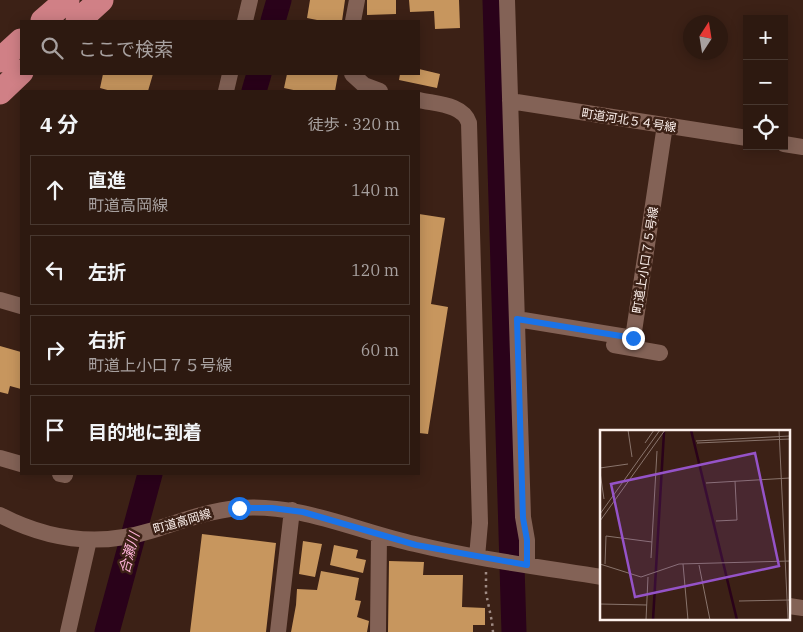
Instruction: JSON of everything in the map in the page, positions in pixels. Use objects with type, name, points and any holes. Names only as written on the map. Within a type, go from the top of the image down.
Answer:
[{"type":"highway","points":[[44,20],[67,0]]},
{"type":"highway","points":[[79,20],[101,0]]},
{"type":"highway","points":[[0,60],[20,42]]},
{"type":"highway","points":[[0,92],[20,73]]},
{"type":"street","points":[[245,20],[250,0]]},
{"type":"street","points":[[354,20],[357,0]]},
{"type":"street","points":[[507,0],[523,518],[527,540],[523,565]]},
{"type":"street","points":[[226,90],[230,75]]},
{"type":"street","points":[[353,75],[364,85],[377,90]]},
{"type":"street","points":[[420,100],[458,110],[468,117],[470,123],[480,513],[487,558]]},
{"type":"street","name":"町道河北５４号線","points":[[510,101],[743,137]]},
{"type":"street","name":"町道上小口７５号線","points":[[517,322],[633,338],[666,125]]},
{"type":"street","points":[[788,145],[803,147]]},
{"type":"street","points":[[0,300],[20,306]]},
{"type":"street","points":[[517,322],[534,332],[660,352]]},
{"type":"street","points":[[0,458],[20,464]]},
{"type":"street","name":"町道高岡線","points":[[0,515],[33,530],[52,536],[89,540],[111,539],[149,531],[191,517],[224,510],[259,508],[292,510],[416,545],[523,565],[600,577]]},
{"type":"street","points":[[278,632],[292,510]]},
{"type":"street","points":[[378,632],[379,535]]},
{"type":"street","points":[[68,632],[89,540]]},
{"type":"street","points":[[790,606],[803,608]]},
{"type":"path","points":[[487,558],[486,593],[493,632]]},
{"type":"building","points":[[310,0],[345,0],[342,20],[307,18]]},
{"type":"building","points":[[367,0],[396,0],[396,14],[367,15]]},
{"type":"building","points":[[409,0],[459,0],[460,28],[435,29],[434,11],[410,12]]},
{"type":"building","points":[[420,69],[440,74],[437,88],[399,80],[400,75],[420,75]]},
{"type":"building","points":[[103,75],[153,75],[148,90],[107,90],[100,88]]},
{"type":"building","points":[[287,75],[338,75],[335,90],[293,90],[284,88]]},
{"type":"building","points":[[420,214],[445,218],[431,304],[448,307],[428,434],[420,433]]},
{"type":"building","points":[[0,346],[20,352],[20,389],[10,386],[8,394],[0,392]]},
{"type":"building","points":[[202,534],[276,543],[266,632],[190,632]]},
{"type":"building","points":[[303,541],[322,544],[315,577],[299,574]]},
{"type":"building","points":[[334,545],[358,550],[356,558],[366,560],[363,573],[330,565]]},
{"type":"building","points":[[389,561],[424,562],[423,575],[463,575],[462,607],[485,608],[485,625],[473,625],[473,632],[388,632]]},
{"type":"building","points":[[321,571],[359,578],[355,600],[361,601],[357,617],[369,621],[367,632],[291,632],[297,589],[317,590]]},
{"type":"waterway","name":"合瀬川","points":[[273,20],[279,0]]},
{"type":"waterway","points":[[495,0],[514,632]]},
{"type":"waterway","name":"合瀬川","points":[[254,90],[259,75]]},
{"type":"waterway","name":"合瀬川","points":[[107,632],[150,475]]},
{"type":"route","points":[[239,508],[272,508],[303,512],[416,545],[527,565],[527,540],[523,518],[517,319],[633,338]]}]
